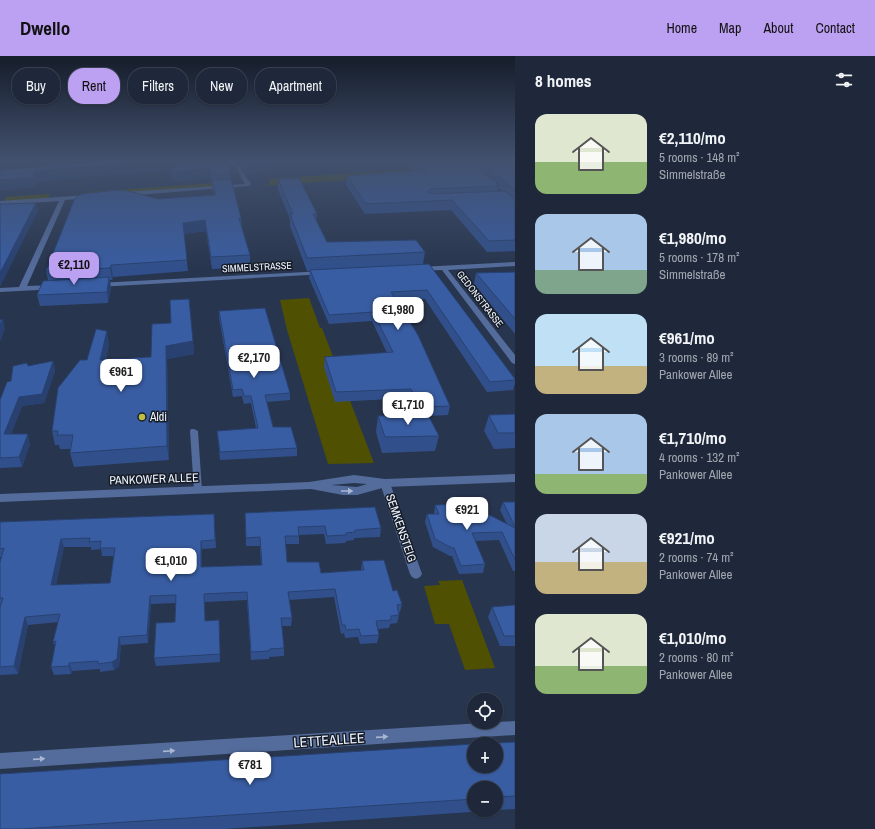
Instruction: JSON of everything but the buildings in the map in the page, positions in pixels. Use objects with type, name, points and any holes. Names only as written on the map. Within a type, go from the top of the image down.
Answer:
[{"type":"street","points":[[0,203],[91,197]]},
{"type":"street","points":[[22,289],[63,199]]},
{"type":"street","points":[[414,269],[515,264]]},
{"type":"street","name":"GEDONSTRASSE","points":[[443,268],[515,361]]},
{"type":"street","name":"SIMMELSTRASSE","points":[[93,285],[332,273]]},
{"type":"street","points":[[0,290],[62,287]]},
{"type":"street","name":"PANKOWER ALLEE","points":[[0,498],[309,486],[343,492],[357,491],[385,483],[515,478]]},
{"type":"street","name":"SEMKENSTEIG","points":[[385,483],[416,574]]},
{"type":"street","name":"LETTEALLEE","points":[[0,761],[515,728]]},
{"type":"lane","points":[[194,431],[198,491]]},
{"type":"shaded area","points":[[6,197],[48,197],[48,198],[4,202]]},
{"type":"shaded area","points":[[309,298],[374,463],[328,464],[287,330],[280,300]]},
{"type":"shaded area","points":[[462,580],[495,668],[465,670],[449,624],[435,624],[424,586],[440,585],[438,581]]},
{"type":"place","name":"Aldi","points":[[142,417]]}]
